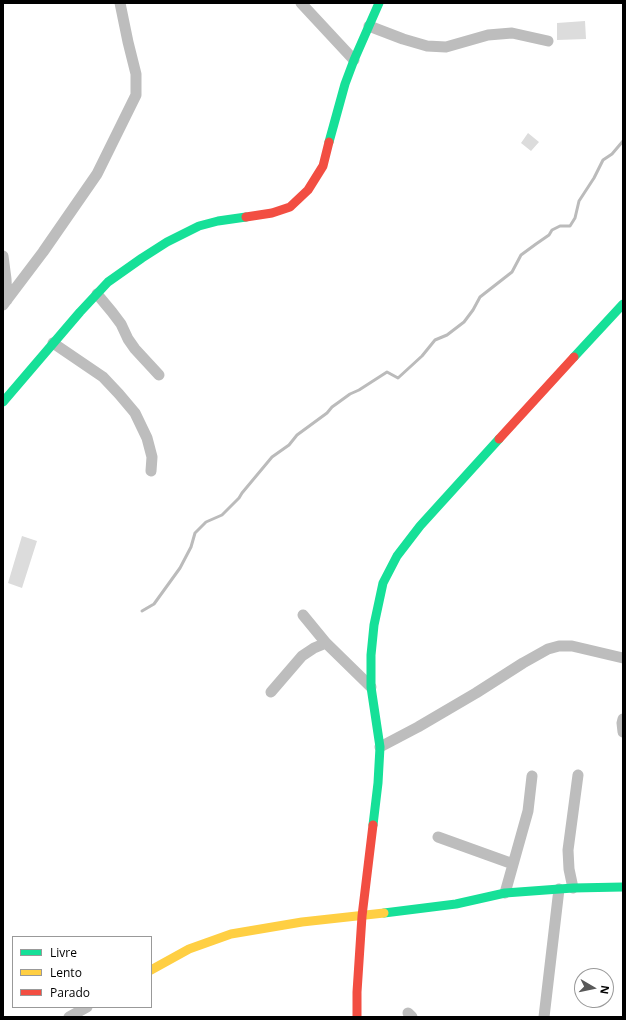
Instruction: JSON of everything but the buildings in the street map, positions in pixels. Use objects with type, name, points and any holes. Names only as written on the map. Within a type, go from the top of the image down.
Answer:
[{"type":"street","points":[[5,302],[97,174],[136,95],[136,74],[120,3]]},
{"type":"street","points":[[301,3],[354,60]]},
{"type":"street","points":[[3,402],[53,343],[108,282],[142,258],[167,242],[199,226],[218,221],[272,214],[290,207],[308,190],[323,166],[336,111],[345,84],[379,3]]},
{"type":"street","points":[[369,26],[403,39],[427,46],[446,47],[488,35],[512,33],[548,41]]},
{"type":"street","points":[[3,256],[6,279],[5,302]]},
{"type":"street","points":[[97,294],[121,324],[128,339],[135,349],[159,375]]},
{"type":"street","points":[[357,1017],[357,992],[362,916],[378,783],[380,747],[371,687],[371,655],[374,625],[383,583],[396,556],[420,526],[623,304]]},
{"type":"street","points":[[53,343],[103,377],[120,394],[135,413],[147,438],[152,457],[151,471]]},
{"type":"street","points":[[304,615],[326,643],[371,687]]},
{"type":"street","points":[[271,692],[302,656],[314,648],[326,643]]},
{"type":"street","points":[[380,747],[425,724],[522,663],[548,649],[559,646],[572,646],[623,658]]},
{"type":"street","points":[[623,719],[623,732]]},
{"type":"street","points":[[573,888],[569,868],[568,850],[578,775]]},
{"type":"street","points":[[505,893],[528,811],[532,776]]},
{"type":"street","points":[[438,837],[513,864]]},
{"type":"street","points":[[152,969],[189,949],[231,934],[302,922],[456,904],[505,893],[573,888],[623,887]]},
{"type":"street","points":[[544,1017],[559,889]]},
{"type":"street","points":[[69,1017],[85,1008]]},
{"type":"waterway","points":[[142,611],[154,604],[180,568],[191,547],[195,533],[206,522],[222,515],[239,498],[272,457],[289,445],[297,435],[350,394],[387,372],[398,378],[422,356],[435,340],[447,335],[464,322],[480,297],[512,272],[521,255],[549,235],[552,230],[560,226],[570,226],[575,218],[579,201],[594,178],[603,160],[612,154],[623,141]]},
{"type":"traffic: fast","points":[[329,142],[345,84],[379,3]]},
{"type":"traffic: fast","points":[[3,402],[80,312],[108,282],[167,242],[199,226],[218,221],[246,217]]},
{"type":"traffic: fast","points":[[574,357],[623,304]]},
{"type":"traffic: fast","points":[[373,825],[378,783],[380,747],[371,687],[371,655],[374,625],[383,583],[397,556],[420,526],[499,439]]},
{"type":"traffic: fast","points":[[384,913],[456,904],[505,893],[573,888],[623,887]]},
{"type":"traffic: slow","points":[[152,969],[189,949],[231,934],[302,922],[384,913]]},
{"type":"traffic: jam","points":[[246,217],[272,213],[290,207],[308,190],[323,166],[329,142]]},
{"type":"traffic: jam","points":[[499,439],[574,357]]},
{"type":"traffic: jam","points":[[357,1017],[357,992],[362,916],[373,825]]}]
